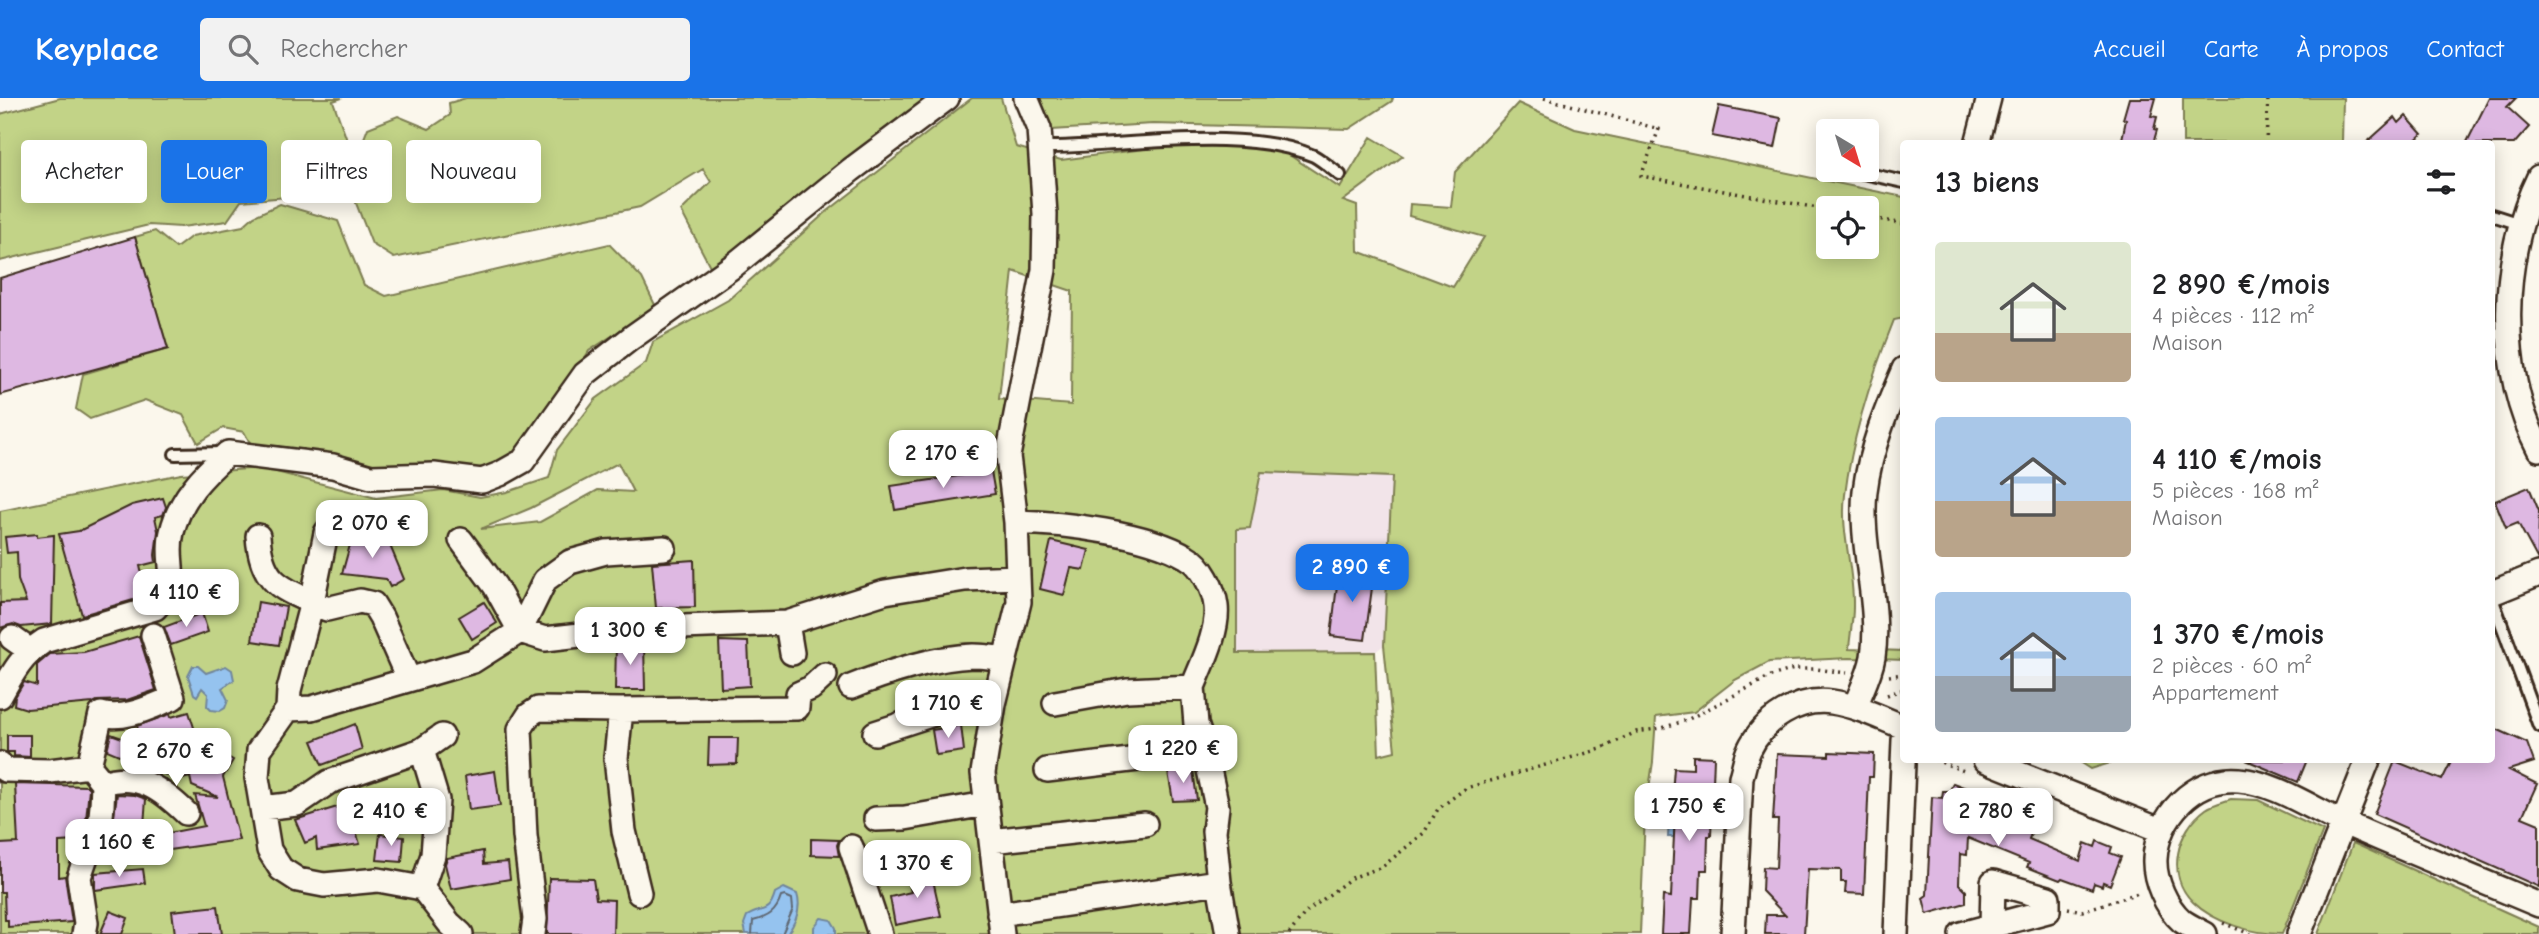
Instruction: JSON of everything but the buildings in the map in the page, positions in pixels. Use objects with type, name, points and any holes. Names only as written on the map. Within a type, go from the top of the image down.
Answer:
[{"type":"street","points":[[0,696],[13,671],[21,644],[44,641],[155,608],[168,595],[171,534],[181,505],[203,475],[228,453],[334,466],[372,477],[434,475],[482,481],[500,474],[523,461],[585,374],[733,266],[851,170],[947,98]]},
{"type":"street","points":[[1026,98],[1039,129],[1045,214],[1044,271],[1008,456],[1016,522],[1019,602],[994,704],[983,773],[1000,924],[1219,882]]},
{"type":"street","points":[[1978,140],[1989,98]]},
{"type":"street","points":[[2539,177],[2520,224],[2513,256],[2508,318],[2501,333],[2539,450]]},
{"type":"street","points":[[1855,707],[1869,673],[1874,643],[1864,527],[1865,492],[1878,435],[1900,379]]},
{"type":"street","points":[[367,519],[335,520],[326,533],[312,602],[289,690],[288,709],[259,750],[257,778],[269,850],[281,869],[298,880],[324,885],[378,880],[422,888],[461,934]]},
{"type":"street","points":[[1016,522],[1058,523],[1154,542],[1189,557],[1207,577],[1216,607],[1212,640],[1193,687],[1196,724],[1206,751],[1217,807],[1214,831],[1227,934]]},
{"type":"street","points":[[258,536],[260,556],[268,576],[284,590],[327,609],[360,601],[373,604],[382,617],[408,678]]},
{"type":"street","points":[[461,540],[495,586],[520,631],[545,639],[632,629],[787,623],[886,592],[964,579],[1018,577]]},
{"type":"street","points":[[288,709],[312,708],[473,660],[520,631],[545,580],[570,562],[606,552],[664,548]]},
{"type":"street","points":[[2495,595],[2539,574]]},
{"type":"street","points":[[787,623],[792,653]]},
{"type":"street","points":[[83,934],[86,922],[79,877],[86,857],[99,835],[96,774],[101,714],[109,716],[135,712],[173,698],[153,635]]},
{"type":"street","points":[[851,687],[879,675],[972,656],[1005,658]]},
{"type":"street","points":[[533,934],[535,919],[525,836],[520,729],[529,715],[538,709],[797,708],[798,694],[811,688],[825,675]]},
{"type":"street","points":[[1055,703],[1127,690],[1193,687]]},
{"type":"street","points":[[1733,934],[1741,777],[1748,752],[1761,730],[1781,713],[1817,702],[1855,707],[1900,725]]},
{"type":"street","points":[[875,733],[964,704],[994,704]]},
{"type":"street","points":[[621,710],[616,758],[624,831],[639,893]]},
{"type":"street","points":[[262,808],[297,804],[329,782],[422,750],[442,736]]},
{"type":"street","points":[[422,750],[437,800],[433,855],[422,888]]},
{"type":"street","points":[[1047,770],[1206,751]]},
{"type":"street","points":[[1896,934],[1903,763]]},
{"type":"street","points":[[1992,763],[2160,831]]},
{"type":"street","points":[[2299,934],[2367,763]]},
{"type":"street","points":[[2,770],[96,774],[113,780],[138,779],[164,792],[187,813]]},
{"type":"street","points":[[2206,934],[2181,920],[2162,894],[2155,862],[2160,831],[2178,803],[2205,785],[2237,780],[2269,787],[2343,822],[2539,905]]},
{"type":"street","points":[[876,819],[905,818],[986,804]]},
{"type":"street","points":[[991,841],[1145,824]]},
{"type":"street","points":[[851,847],[880,934]]},
{"type":"street","points":[[1961,934],[1992,926],[2048,911],[2048,898],[1993,882],[1992,926]]},
{"type":"lane","points":[[1040,147],[1214,139],[1295,149],[1316,157],[1340,175]]},
{"type":"lane","points":[[1880,177],[1900,181]]},
{"type":"lane","points":[[2495,216],[2520,224]]},
{"type":"lane","points":[[175,454],[228,453]]},
{"type":"lane","points":[[2495,604],[2539,726]]},
{"type":"path","points":[[1544,98],[1659,129],[1641,176],[1816,209]]},
{"type":"path","points":[[2266,140],[2269,98]]},
{"type":"path","points":[[1879,220],[1900,223]]},
{"type":"path","points":[[1289,934],[1305,914],[1351,878],[1382,867],[1424,833],[1437,809],[1466,788],[1601,749],[1636,732],[1687,720],[1759,682],[1794,669],[1869,673],[1889,677],[1900,675]]},
{"type":"path","points":[[1882,697],[1900,690]]},
{"type":"path","points":[[2048,905],[2082,911],[2160,886]]},
{"type":"shaded area","points":[[1261,472],[1392,477],[1384,645],[1375,652],[1237,654],[1237,528],[1250,528]]},
{"type":"green space","points":[[60,98],[342,98],[333,101],[347,140],[281,140],[281,198],[267,199],[267,140],[161,140],[161,203],[240,203],[227,221],[181,227],[149,225],[0,261],[0,114]]},
{"type":"green space","points":[[466,98],[935,98],[901,118],[713,272],[681,211],[711,182],[703,169],[640,207],[394,258],[372,244],[356,203],[392,203],[392,140],[363,140],[368,128],[398,116],[429,129],[450,115],[449,103]]},
{"type":"green space","points":[[972,98],[1001,98],[1016,147],[1061,160],[1174,145],[1241,145],[1283,151],[1340,188],[1371,137],[1403,156],[1343,201],[1357,206],[1358,251],[1453,287],[1484,237],[1409,216],[1410,204],[1451,207],[1455,172],[1518,103],[1575,129],[1816,179],[1816,182],[1831,182],[1900,196],[1900,319],[1894,320],[1858,428],[1848,473],[1844,509],[1853,593],[1849,649],[1900,651],[1900,660],[1849,658],[1769,662],[1735,680],[1694,712],[1656,717],[1645,815],[1640,934],[0,934],[0,511],[181,474],[261,468],[376,498],[443,490],[480,497],[507,492],[549,478],[557,450],[596,399],[646,363],[653,342],[728,300],[824,214]],"holes":[[[1013,271],[1072,291],[1071,405],[999,399]],[[618,463],[633,492],[598,490],[540,522],[481,529],[531,508]],[[1261,472],[1392,477],[1384,645],[1395,751],[1379,755],[1375,652],[1237,653],[1237,529],[1250,528]]]},
{"type":"green space","points":[[1038,98],[1393,98],[1349,129],[1153,124],[1051,130]]},
{"type":"green space","points":[[2183,98],[2343,98],[2342,140],[2183,140]]},
{"type":"green space","points":[[280,204],[338,221],[364,285],[386,296],[609,244],[642,278],[656,307],[589,351],[546,423],[519,455],[481,478],[374,473],[253,448],[244,432],[223,428],[198,443],[183,415],[145,400],[90,419],[76,409],[83,374],[168,349],[135,237],[155,231],[176,248],[192,236],[243,226],[254,216]]},
{"type":"green space","points":[[2082,763],[2110,763],[2091,769]]},
{"type":"green space","points":[[2231,799],[2258,800],[2323,831],[2282,934],[2247,929],[2212,916],[2193,902],[2179,879],[2178,853],[2188,829],[2206,809]]},
{"type":"green space","points":[[2353,843],[2539,927],[2539,934],[2318,934]]},
{"type":"water","points":[[193,666],[198,666],[206,673],[226,666],[232,670],[234,680],[222,688],[228,700],[225,708],[220,711],[211,710],[207,706],[208,694],[202,688],[197,696],[194,694],[188,676]]},
{"type":"water","points":[[1670,802],[1675,802],[1674,837],[1668,837]]},
{"type":"water","points":[[784,888],[797,894],[799,905],[787,934],[746,934],[744,924],[747,916],[767,907],[775,893]]},
{"type":"water","points":[[821,918],[831,920],[836,934],[814,934],[814,927]]}]
